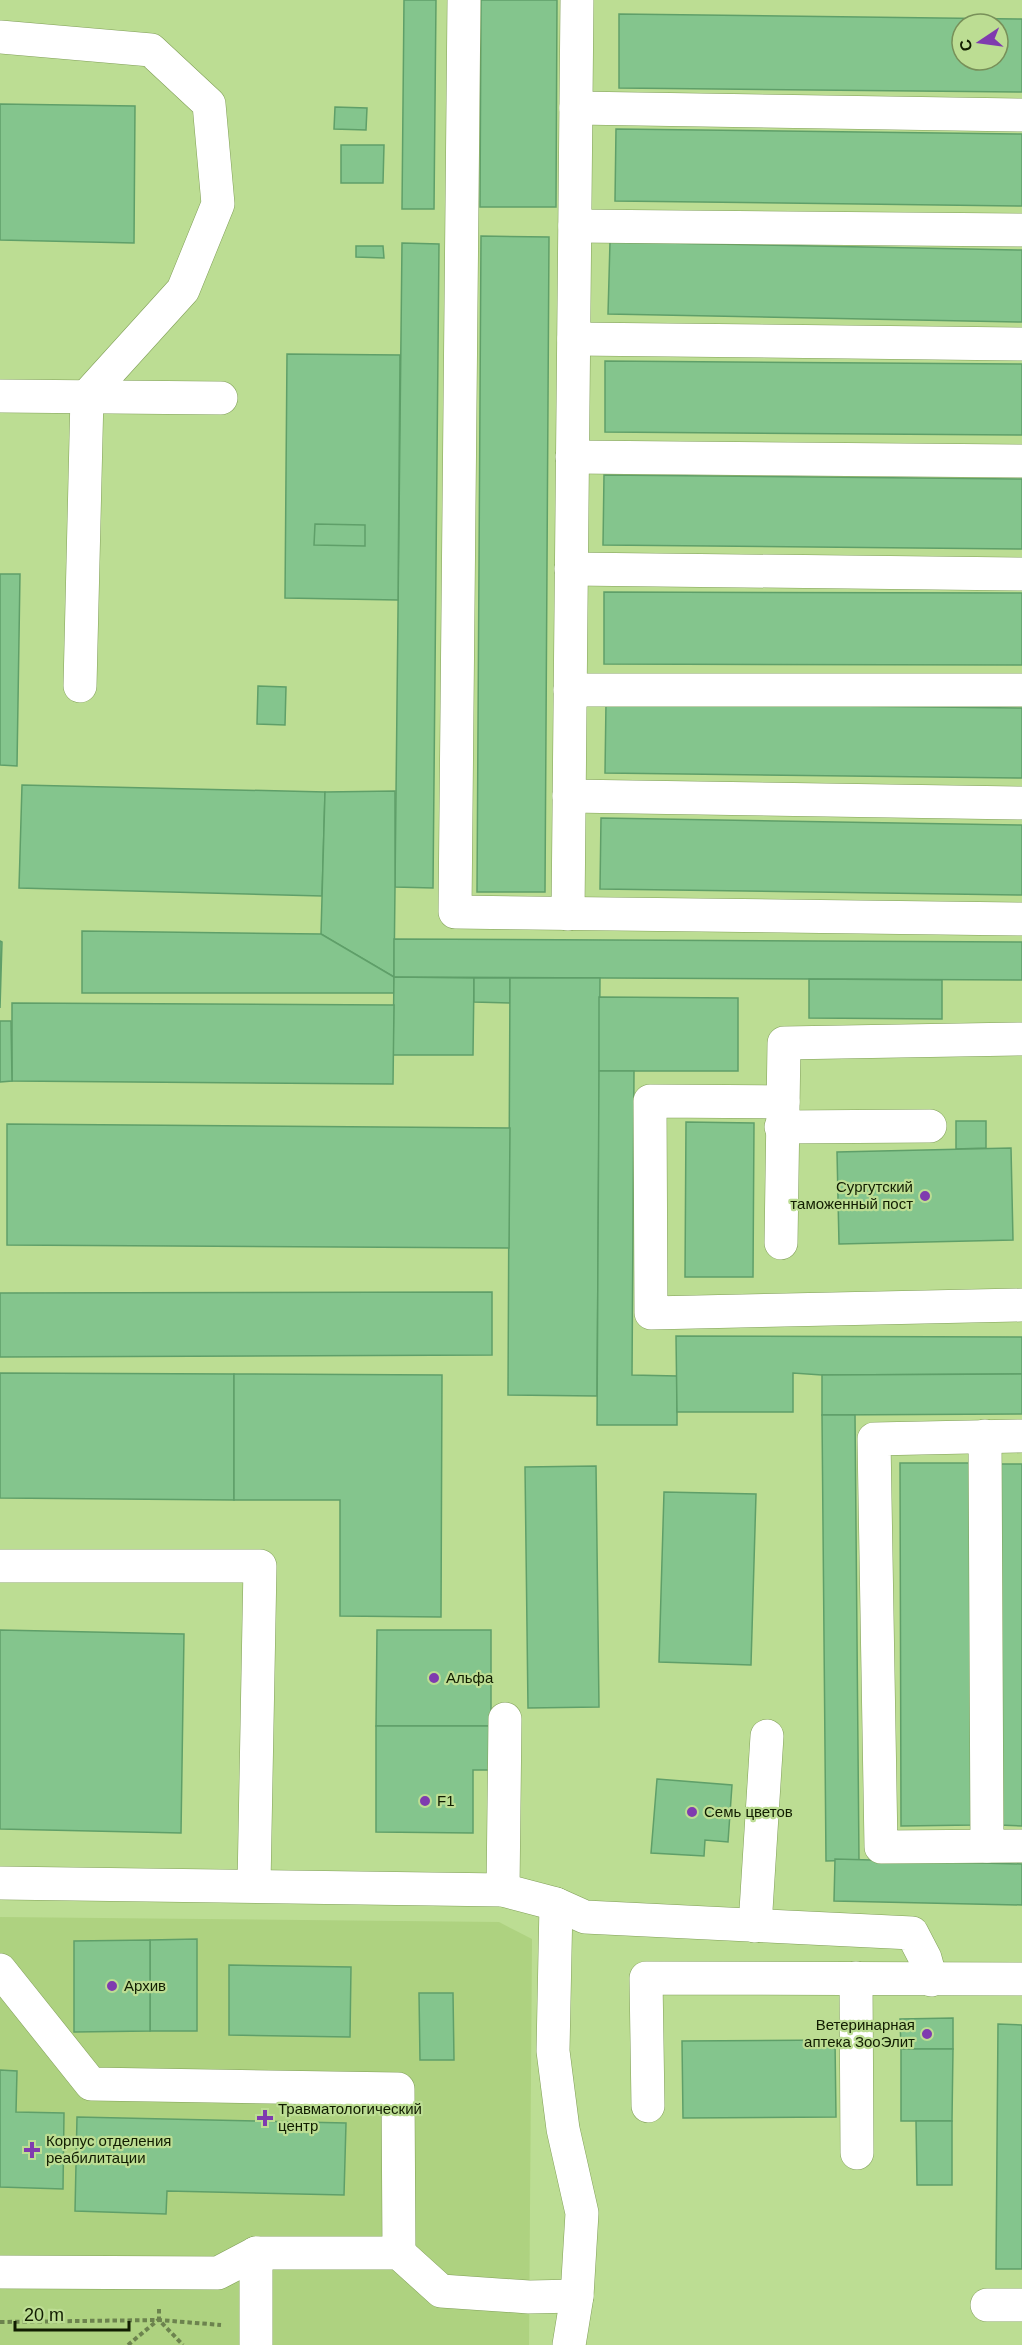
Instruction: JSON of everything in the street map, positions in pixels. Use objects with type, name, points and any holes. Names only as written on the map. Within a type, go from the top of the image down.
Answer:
[{"type":"lane","points":[[464,0],[455,912],[1022,919]]},
{"type":"lane","points":[[568,914],[577,0]]},
{"type":"lane","points":[[0,37],[151,50],[209,104],[218,204],[188,280],[183,290],[87,396],[80,686]]},
{"type":"lane","points":[[576,108],[1022,115]]},
{"type":"lane","points":[[575,226],[1022,230]]},
{"type":"lane","points":[[574,339],[1022,344]]},
{"type":"lane","points":[[0,396],[221,398]]},
{"type":"lane","points":[[572,457],[1022,461]]},
{"type":"lane","points":[[571,569],[1022,574]]},
{"type":"lane","points":[[570,690],[1022,690]]},
{"type":"lane","points":[[569,796],[1022,803]]},
{"type":"lane","points":[[781,1243],[784,1043],[1022,1039]]},
{"type":"lane","points":[[930,1126],[650,1101],[651,1313],[1022,1305]]},
{"type":"lane","points":[[985,1436],[987,1846]]},
{"type":"lane","points":[[1022,1436],[874,1438],[881,1847],[1022,1846]]},
{"type":"lane","points":[[0,1566],[260,1566],[254,1885]]},
{"type":"lane","points":[[503,1890],[505,1719]]},
{"type":"lane","points":[[755,1926],[767,1736]]},
{"type":"lane","points":[[0,1883],[503,1890],[556,1904],[585,1917],[912,1933],[925,1958],[931,1980]]},
{"type":"lane","points":[[556,1904],[553,2052],[563,2129],[582,2212],[577,2296],[569,2345]]},
{"type":"lane","points":[[0,1970],[90,2084],[398,2090],[399,2253]]},
{"type":"lane","points":[[648,2106],[646,1977],[1022,1979]]},
{"type":"lane","points":[[856,1978],[857,2153]]},
{"type":"lane","points":[[0,2272],[218,2273],[256,2253],[399,2253],[441,2291],[529,2297],[577,2296]]},
{"type":"lane","points":[[256,2253],[256,2345]]},
{"type":"lane","points":[[987,2305],[1022,2306]]},
{"type":"path","points":[[0,2322],[159,2320],[223,2325]]},
{"type":"path","points":[[128,2345],[159,2320]]},
{"type":"path","points":[[159,2320],[183,2345]]},
{"type":"shaded area","name":"Травматологический центр","points":[[0,1917],[499,1922],[532,1939],[529,2345],[0,2345]]},
{"type":"building","points":[[404,0],[436,0],[434,209],[402,209]]},
{"type":"building","points":[[481,0],[557,0],[556,207],[480,207]]},
{"type":"building","points":[[619,14],[950,18],[950,72],[1010,72],[1010,19],[1022,19],[1022,92],[619,88]]},
{"type":"building","points":[[0,104],[135,106],[134,243],[0,240]]},
{"type":"building","points":[[335,107],[367,108],[366,130],[334,129]]},
{"type":"building","points":[[616,129],[1022,134],[1022,206],[615,201]]},
{"type":"building","points":[[341,145],[384,145],[383,183],[341,183]]},
{"type":"building","points":[[481,236],[549,237],[545,892],[477,892]]},
{"type":"building","points":[[610,242],[1022,250],[1022,322],[608,314]]},
{"type":"building","points":[[402,243],[439,244],[433,888],[395,887]]},
{"type":"building","points":[[356,246],[383,246],[384,258],[356,257]]},
{"type":"building","points":[[287,354],[400,355],[398,600],[285,598]]},
{"type":"building","points":[[605,361],[1022,364],[1022,435],[605,432]]},
{"type":"building","points":[[604,475],[1022,479],[1022,549],[603,545]]},
{"type":"building","points":[[315,524],[365,525],[365,546],[314,545]]},
{"type":"building","points":[[0,574],[20,574],[17,766],[0,765]]},
{"type":"building","points":[[604,592],[1022,593],[1022,665],[604,664]]},
{"type":"building","points":[[258,686],[286,687],[285,725],[257,724]]},
{"type":"building","points":[[606,703],[1022,708],[1022,778],[605,773]]},
{"type":"building","points":[[22,785],[325,792],[322,896],[19,888]]},
{"type":"building","points":[[395,791],[394,977],[321,934],[325,792]]},
{"type":"building","points":[[601,818],[1022,825],[1022,895],[600,889]]},
{"type":"building","points":[[82,931],[321,934],[394,977],[394,993],[82,993]]},
{"type":"building","points":[[394,939],[1022,942],[1022,980],[394,977]]},
{"type":"building","points":[[0,941],[2,942],[0,1008]]},
{"type":"building","points":[[394,977],[474,978],[473,1055],[393,1055]]},
{"type":"building","points":[[474,978],[510,978],[510,1003],[474,1002]]},
{"type":"building","points":[[510,978],[600,978],[597,1396],[508,1395]]},
{"type":"building","points":[[809,979],[942,980],[942,1019],[809,1018]]},
{"type":"building","points":[[599,997],[738,998],[738,1071],[599,1071]]},
{"type":"building","points":[[12,1003],[394,1005],[393,1084],[12,1081]]},
{"type":"building","points":[[0,1021],[11,1021],[12,1081],[0,1082]]},
{"type":"building","points":[[599,1071],[634,1071],[632,1375],[677,1376],[677,1425],[597,1425]]},
{"type":"building","points":[[956,1121],[986,1121],[986,1148],[956,1149]]},
{"type":"building","points":[[686,1122],[754,1123],[753,1277],[685,1277]]},
{"type":"building","points":[[7,1124],[510,1128],[509,1248],[7,1245]]},
{"type":"building","name":"Сургутский таможенный пост","points":[[1011,1148],[1013,1240],[839,1244],[837,1152]]},
{"type":"building","points":[[492,1292],[492,1355],[0,1357],[0,1293]]},
{"type":"building","points":[[676,1336],[1022,1337],[1022,1374],[822,1375],[793,1373],[793,1412],[677,1412]]},
{"type":"building","points":[[0,1373],[234,1374],[234,1500],[0,1498]]},
{"type":"building","points":[[234,1374],[442,1375],[441,1617],[340,1616],[340,1500],[234,1500]]},
{"type":"building","points":[[1022,1374],[1022,1414],[822,1415],[822,1375]]},
{"type":"building","points":[[822,1415],[855,1415],[859,1860],[826,1861]]},
{"type":"building","points":[[900,1463],[972,1463],[974,1825],[901,1826]]},
{"type":"building","points":[[1001,1464],[1022,1464],[1022,1826],[999,1825]]},
{"type":"building","points":[[596,1466],[599,1707],[528,1708],[525,1467]]},
{"type":"building","points":[[664,1492],[756,1494],[751,1665],[659,1662]]},
{"type":"building","points":[[0,1630],[184,1634],[181,1833],[0,1829]]},
{"type":"building","name":"Альфа","points":[[377,1630],[491,1630],[491,1726],[376,1726]]},
{"type":"building","name":"F1","points":[[376,1726],[491,1726],[491,1770],[473,1770],[473,1833],[376,1832]]},
{"type":"building","name":"Семь цветов","points":[[657,1779],[732,1785],[728,1842],[705,1840],[704,1856],[651,1853]]},
{"type":"building","points":[[835,1859],[1022,1864],[1022,1905],[834,1901]]},
{"type":"building","points":[[197,1939],[197,2031],[150,2031],[150,1940]]},
{"type":"building","name":"Архив","points":[[150,1940],[150,2031],[74,2032],[74,1941]]},
{"type":"building","points":[[229,1965],[351,1967],[350,2037],[229,2035]]},
{"type":"building","points":[[419,1993],[453,1993],[454,2060],[420,2060]]},
{"type":"building","name":"Ветеринарная аптека ЗооЭлит","points":[[953,2018],[953,2049],[901,2049],[900,2019]]},
{"type":"building","points":[[998,2024],[1022,2025],[1022,2269],[996,2269]]},
{"type":"building","points":[[835,2040],[836,2117],[683,2118],[682,2041]]},
{"type":"building","points":[[901,2049],[953,2049],[952,2121],[901,2121]]},
{"type":"building","name":"Корпус отделения реабилитации","points":[[0,2070],[17,2071],[16,2112],[64,2113],[63,2189],[0,2187]]},
{"type":"building","points":[[77,2117],[346,2123],[344,2195],[167,2191],[166,2214],[75,2211]]},
{"type":"building","points":[[916,2121],[952,2121],[952,2185],[917,2185]]},
{"type":"place","name":"Сургутский таможенный пост","points":[[925,1196]]},
{"type":"place","name":"Альфа","points":[[434,1678]]},
{"type":"place","name":"F1","points":[[425,1801]]},
{"type":"place","name":"Семь цветов","points":[[692,1812]]},
{"type":"place","name":"Архив","points":[[112,1986]]},
{"type":"place","name":"Ветеринарная аптека ЗооЭлит","points":[[927,2034]]},
{"type":"place","name":"Травматологический центр","points":[[265,2118]]},
{"type":"place","name":"Корпус отделения реабилитации","points":[[32,2150]]}]
